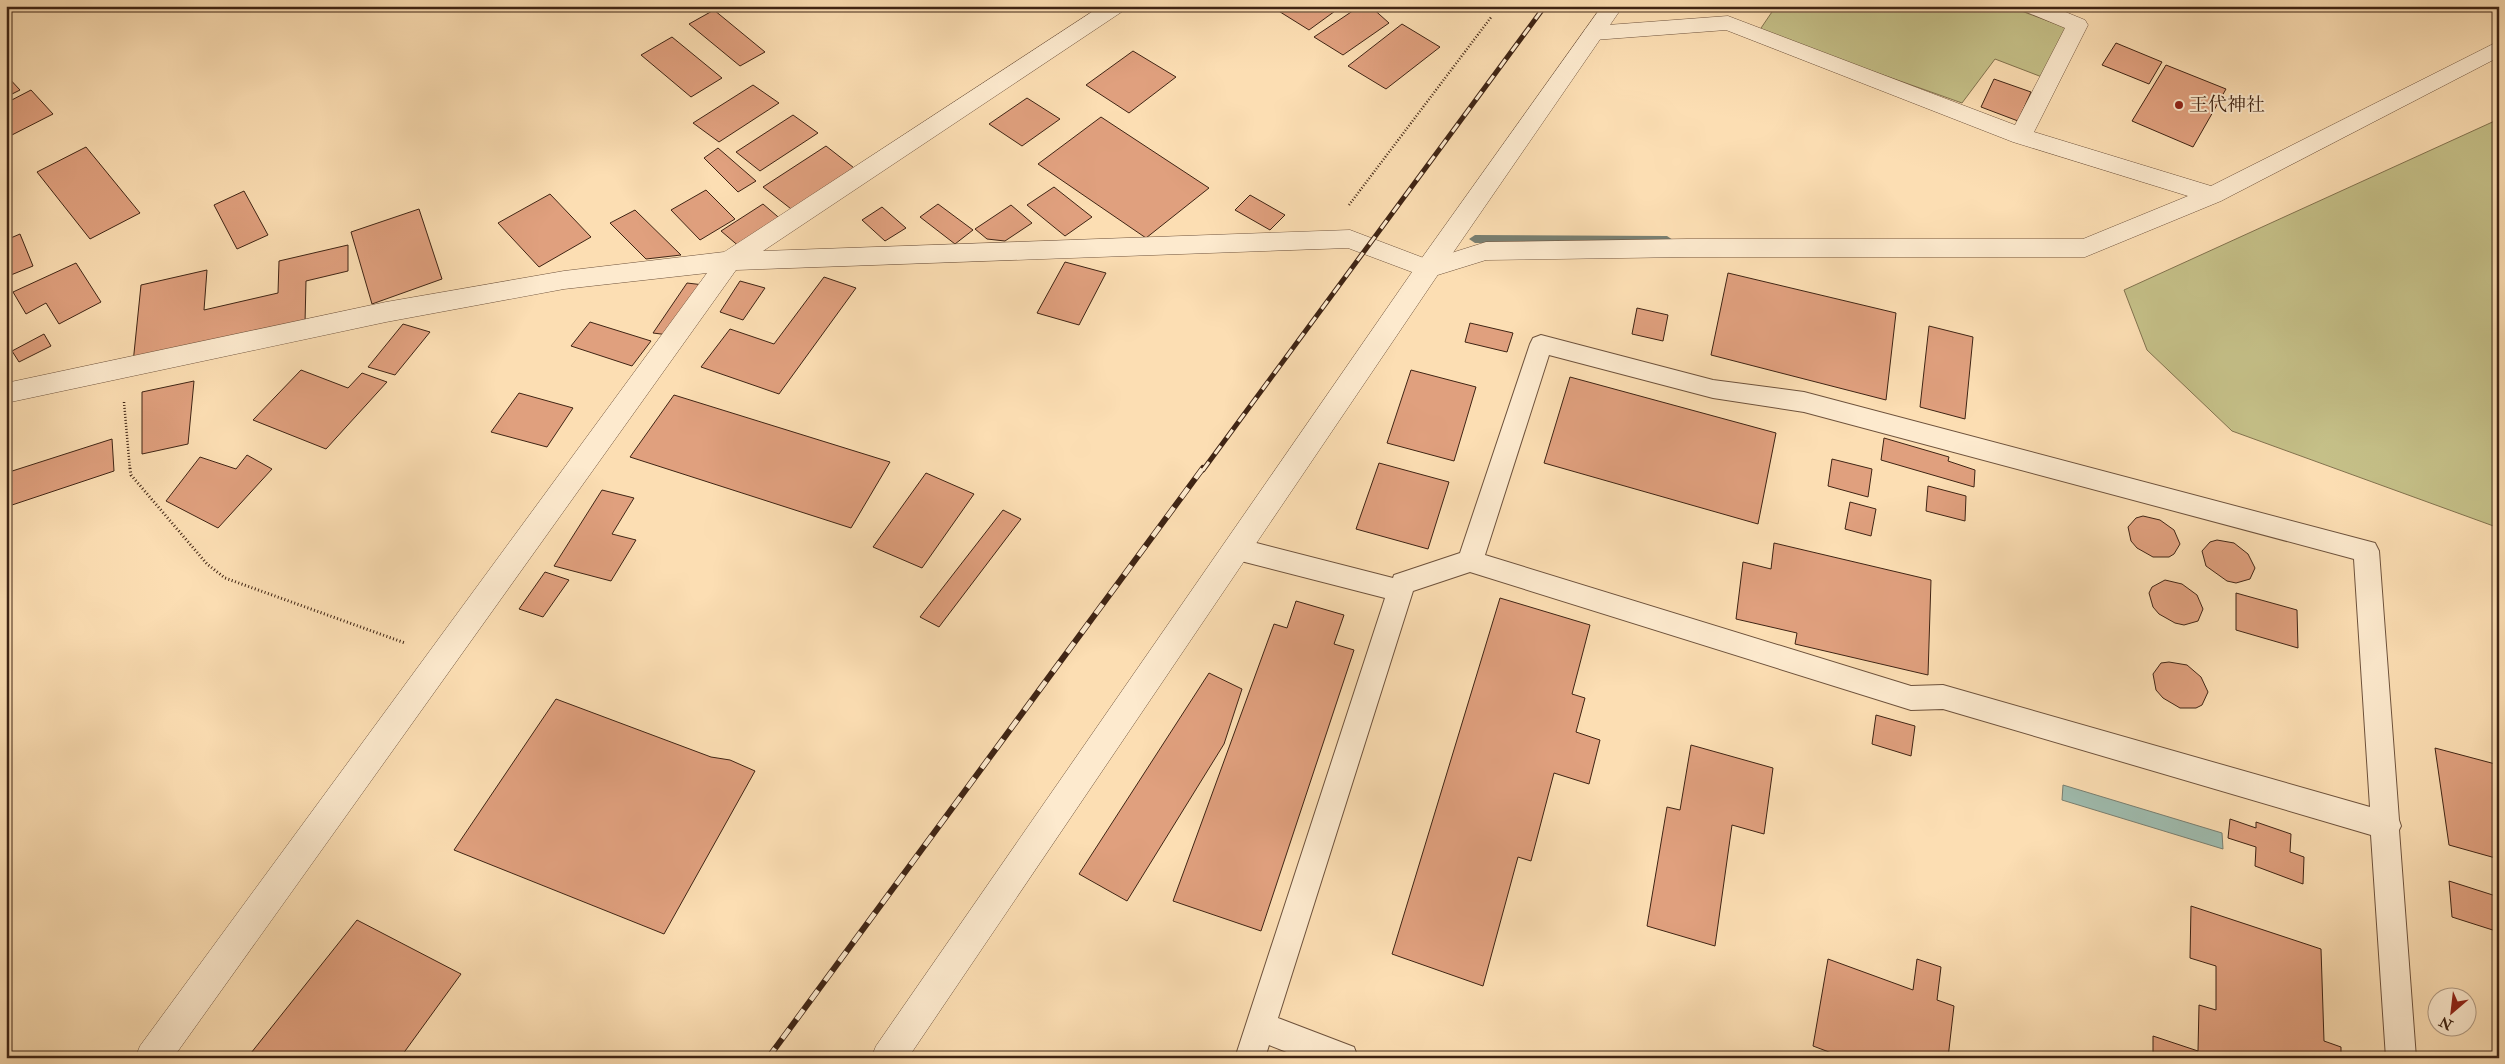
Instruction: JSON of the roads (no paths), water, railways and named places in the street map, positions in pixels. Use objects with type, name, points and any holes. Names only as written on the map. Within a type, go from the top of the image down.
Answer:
[{"type":"street","points":[[152,1058],[729,261],[1116,6]]},
{"type":"street","points":[[888,1058],[1428,269],[1613,6]]},
{"type":"street","points":[[2021,136],[2077,26],[2031,6]]},
{"type":"street","points":[[1594,32],[1734,15],[2021,136],[2213,195]]},
{"type":"street","points":[[8,386],[121,368],[386,312],[555,281],[729,261],[1350,239],[1428,269],[1486,251],[1687,248],[2085,248],[2213,195],[2499,48]]},
{"type":"lane","points":[[1470,561],[1541,344],[1713,389],[1804,402],[2366,550],[2402,1058]]},
{"type":"lane","points":[[1237,549],[1400,591]]},
{"type":"lane","points":[[1250,1058],[1262,1027],[1403,582],[1470,561],[1912,698],[1943,697],[2387,826]]},
{"type":"lane","points":[[1262,1027],[1343,1058]]},
{"type":"waterway","points":[[1475,239],[1667,240]]},
{"type":"railway","points":[[1203,470],[1545,6]]},
{"type":"railway","points":[[768,1058],[1203,468]]},
{"type":"place","name":"王代神社","points":[[2179,105]]}]
